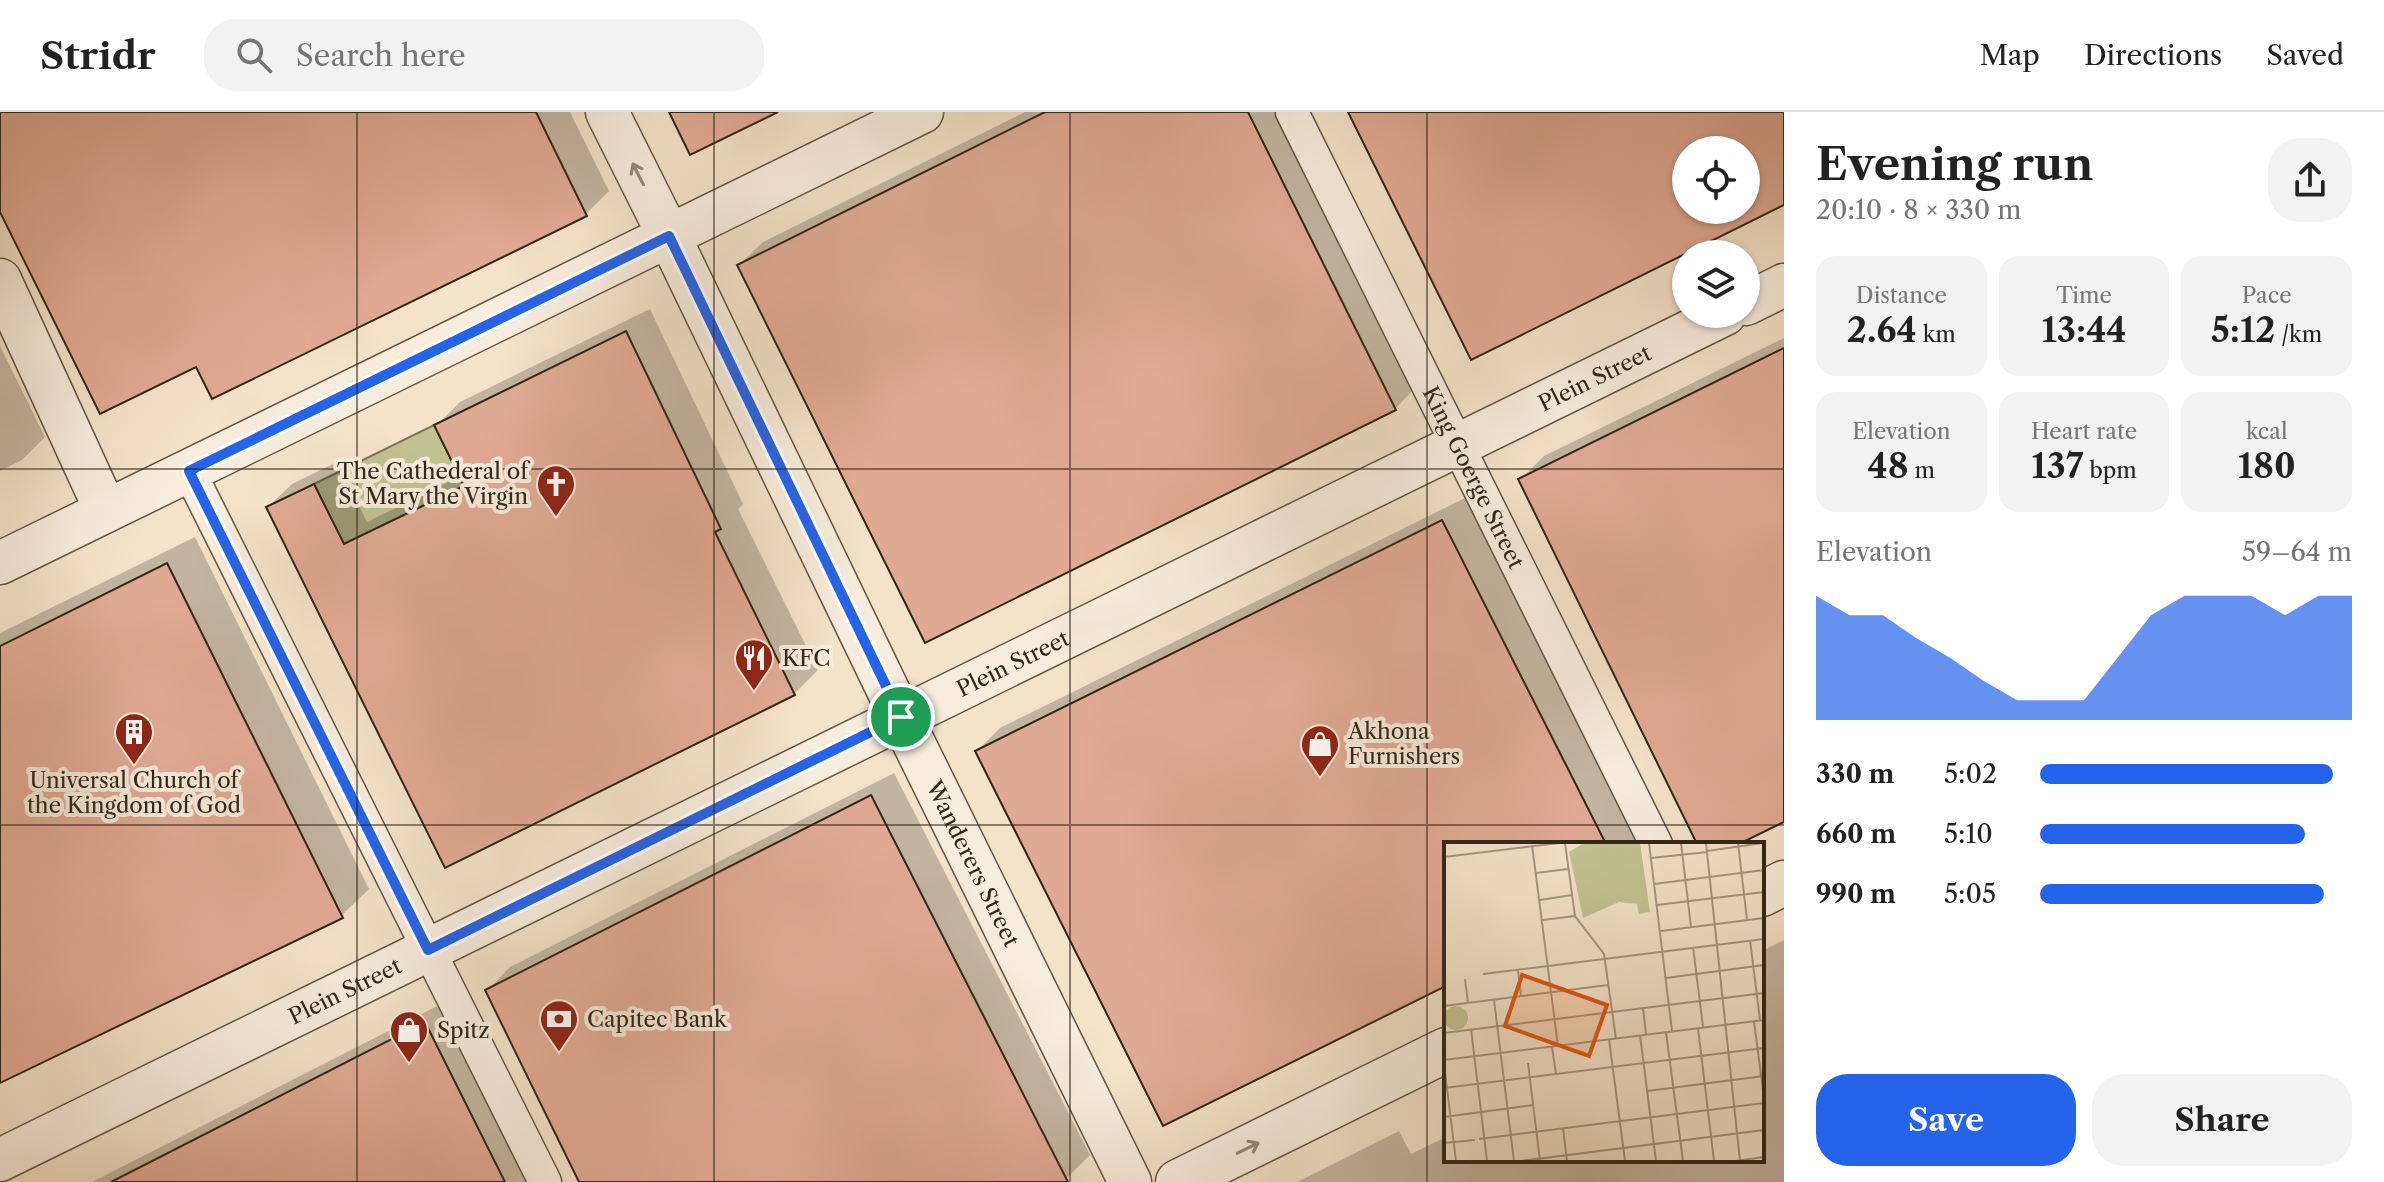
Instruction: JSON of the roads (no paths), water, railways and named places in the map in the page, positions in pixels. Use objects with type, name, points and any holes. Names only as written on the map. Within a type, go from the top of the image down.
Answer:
[{"type":"street","name":"Wanderers Street","points":[[607,112],[1130,1182]]},
{"type":"street","points":[[0,563],[922,112]]},
{"type":"street","name":"King Goerge Street","points":[[1292,112],[1655,842]]},
{"type":"street","points":[[0,280],[106,511]]},
{"type":"street","points":[[1760,297],[1784,285]]},
{"type":"street","name":"Plein Street","points":[[0,1160],[1696,328]]},
{"type":"street","points":[[189,471],[545,1182]]},
{"type":"street","points":[[1764,893],[1784,883]]},
{"type":"street","points":[[1178,1182],[1444,1051]]},
{"type":"place","name":"The Cathederal of St Mary the Virgin","points":[[556,518]]},
{"type":"place","name":"KFC","points":[[754,692]]},
{"type":"place","name":"Universal Church of the Kingdom of God","points":[[134,766]]},
{"type":"place","name":"Akhona Furnishers","points":[[1320,778]]},
{"type":"place","name":"Capitec Bank","points":[[559,1053]]},
{"type":"place","name":"Spitz","points":[[409,1064]]}]
